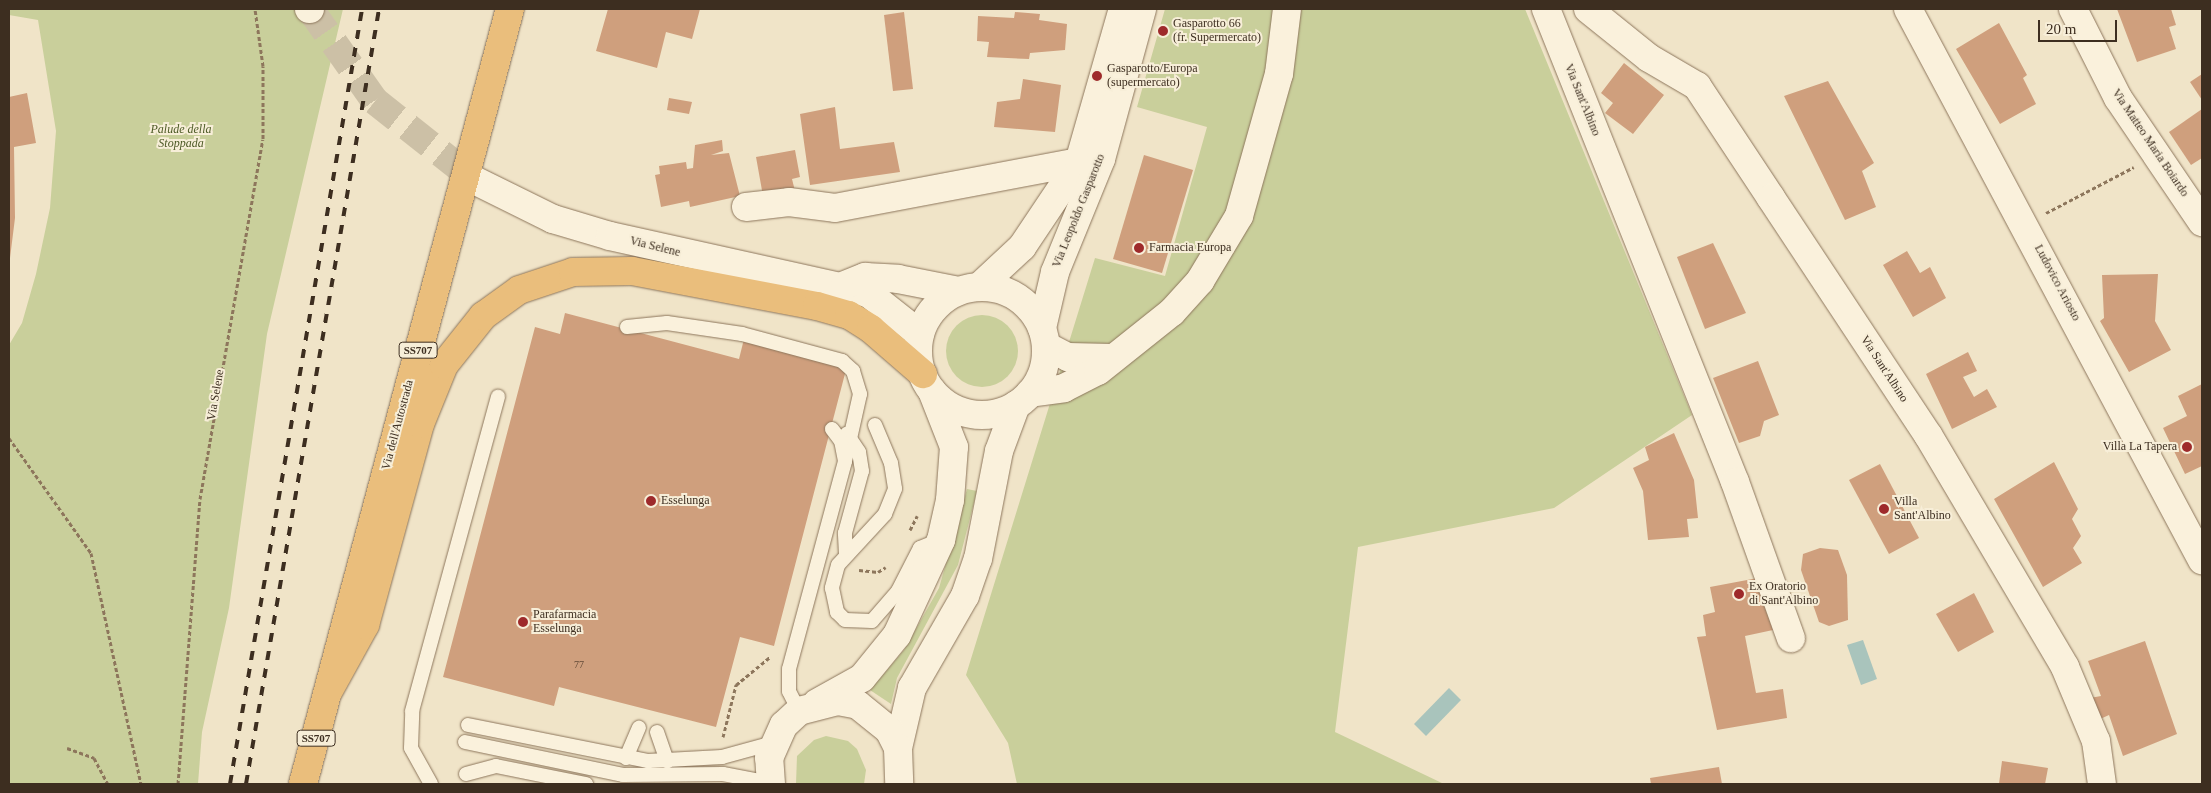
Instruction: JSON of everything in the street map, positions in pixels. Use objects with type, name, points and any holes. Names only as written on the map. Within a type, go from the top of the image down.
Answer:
[{"type":"highway","name":"Via dell'Autostrada","points":[[303,784],[510,9]]},
{"type":"highway","points":[[328,692],[365,625],[420,424],[444,365],[483,316],[519,290],[573,272],[632,271],[817,306],[871,329],[926,381]]},
{"type":"street","name":"Via Leopoldo Gasparotto","points":[[920,334],[928,316],[969,289],[1022,247],[1056,200],[1079,162],[1123,9]]},
{"type":"street","name":"Via Leopoldo Gasparotto","points":[[898,784],[898,748],[912,688],[965,596],[978,559],[999,451],[1023,399],[1045,363],[1044,337],[1054,272],[1101,159],[1142,9]]},
{"type":"street","points":[[926,381],[960,411],[998,412],[1023,399],[1072,385],[1098,371],[1183,300],[1200,281],[1239,216],[1279,74],[1287,9]]},
{"type":"street","name":"Via Sant'Albino","points":[[1546,9],[1735,482],[1791,638]]},
{"type":"street","name":"Via Sant'Albino","points":[[1588,9],[1649,58],[1697,86],[1928,435],[2065,667],[2096,741],[2102,784]]},
{"type":"street","name":"Ludovico Ariosto","points":[[1908,9],[2025,224],[2202,560]]},
{"type":"street","name":"Via Matteo Maria Boiardo","points":[[2073,9],[2118,98],[2202,222]]},
{"type":"street","points":[[746,207],[789,202],[835,208],[1019,170],[1079,162]]},
{"type":"street","points":[[1019,170],[1044,181],[1056,200]]},
{"type":"street","name":"Via Selene","points":[[476,180],[553,219],[610,236],[677,254],[843,285],[882,301],[920,334]]},
{"type":"street","name":"Via Selene","points":[[843,285],[865,278],[889,278],[969,289]]},
{"type":"street","points":[[969,289],[1018,297],[1044,337],[1080,359],[1112,358]]},
{"type":"street","points":[[770,784],[773,743],[808,707],[862,678],[881,656],[914,605],[941,540],[950,500],[954,447],[926,381],[920,334]]},
{"type":"street","points":[[808,707],[838,701],[864,708],[889,730],[898,748]]},
{"type":"lane","points":[[627,327],[650,323],[702,328],[836,358],[853,370],[860,386],[851,437],[789,669],[789,691],[808,707]]},
{"type":"lane","points":[[431,784],[410,748],[412,711],[498,397]]},
{"type":"lane","points":[[875,425],[892,463],[893,499],[876,526],[846,554],[838,565],[832,601],[845,620],[872,621],[898,591],[920,548],[941,540]]},
{"type":"lane","points":[[845,461],[841,441],[832,429],[851,437],[862,471],[845,533],[846,554]]},
{"type":"lane","points":[[468,725],[626,758],[667,761],[722,757],[773,743]]},
{"type":"lane","points":[[626,758],[639,728]]},
{"type":"lane","points":[[657,732],[667,761]]},
{"type":"lane","points":[[465,742],[623,775],[723,774],[770,784]]},
{"type":"lane","points":[[466,774],[496,766],[586,784]]},
{"type":"path","name":"Via Selene","points":[[178,784],[200,499],[263,139],[263,66],[254,9]]},
{"type":"path","points":[[2025,224],[2156,155]]},
{"type":"path","points":[[9,438],[91,553],[141,784]]},
{"type":"path","points":[[907,535],[920,507]]},
{"type":"path","points":[[851,568],[878,572],[890,560]]},
{"type":"path","points":[[722,741],[736,685],[773,654]]},
{"type":"path","points":[[67,748],[94,758],[108,784]]},
{"type":"green space","name":"Palude della Stoppada","points":[[9,9],[343,9],[267,334],[229,608],[202,732],[198,784],[9,784],[9,345],[22,323],[36,274],[50,208],[56,131],[38,20],[9,15]]},
{"type":"green space","points":[[1165,9],[1525,9],[1692,415],[1554,508],[1358,547],[1335,732],[1444,784],[1017,784],[1008,743],[966,675],[1095,258],[1165,276],[1207,127],[1137,107]]},
{"type":"green space","points":[[982,315],[996,318],[1008,325],[1015,337],[1018,351],[1015,365],[1008,377],[996,384],[982,387],[968,384],[956,377],[949,365],[946,351],[949,337],[956,325],[968,318]]},
{"type":"green space","points":[[967,489],[977,491],[958,565],[897,678],[891,704],[870,690],[904,650],[939,588]]},
{"type":"green space","points":[[826,736],[848,741],[857,749],[866,770],[864,784],[796,784],[797,756],[814,740]]},
{"type":"water","points":[[1863,640],[1877,679],[1861,685],[1847,645]]},
{"type":"water","points":[[1449,688],[1461,700],[1426,736],[1414,724]]},
{"type":"building","points":[[608,9],[700,9],[692,39],[666,32],[657,68],[596,51]]},
{"type":"building","points":[[2117,9],[2171,9],[2176,25],[2169,27],[2176,49],[2137,62]]},
{"type":"building","points":[[904,12],[913,89],[893,91],[884,15]]},
{"type":"building","points":[[1015,12],[1040,14],[1039,20],[1067,24],[1065,50],[1030,53],[1029,59],[987,57],[989,42],[977,41],[978,16],[1014,18]]},
{"type":"building","points":[[1999,23],[2027,75],[2023,78],[2036,104],[2000,124],[1956,49]]},
{"type":"building","points":[[1624,63],[1664,95],[1633,134],[1605,113],[1613,103],[1601,93]]},
{"type":"building","points":[[2202,74],[2202,100],[2190,82]]},
{"type":"building","points":[[1023,79],[1061,85],[1055,132],[994,127],[997,102],[1020,99]]},
{"type":"building","points":[[1828,81],[1874,163],[1862,171],[1876,207],[1845,220],[1784,96]]},
{"type":"building","points":[[27,93],[36,143],[14,147],[15,218],[9,266],[9,97]]},
{"type":"building","points":[[669,98],[692,102],[689,114],[667,110]]},
{"type":"building","points":[[835,107],[840,149],[894,142],[900,172],[810,185],[800,114]]},
{"type":"building","points":[[2202,109],[2202,158],[2191,165],[2169,132]]},
{"type":"building","points":[[722,140],[723,151],[711,155],[729,153],[740,196],[690,207],[689,201],[661,207],[655,175],[660,174],[659,166],[686,162],[687,169],[693,168],[695,145]]},
{"type":"building","points":[[795,150],[800,177],[792,179],[795,191],[763,196],[756,157]]},
{"type":"building","points":[[1144,155],[1193,170],[1162,273],[1113,259]]},
{"type":"building","points":[[1713,243],[1746,313],[1705,329],[1677,257]]},
{"type":"building","points":[[1907,251],[1920,273],[1930,267],[1946,298],[1913,317],[1883,265]]},
{"type":"building","points":[[2158,274],[2155,321],[2171,350],[2129,372],[2100,321],[2104,318],[2102,275]]},
{"type":"building","name":"Esselunga","points":[[565,313],[739,359],[744,339],[847,366],[774,646],[740,637],[716,727],[559,687],[554,706],[443,677],[535,327],[560,334]]},
{"type":"building","points":[[1968,352],[1977,371],[1963,377],[1974,397],[1987,389],[1997,407],[1952,429],[1926,374]]},
{"type":"building","points":[[1758,361],[1779,415],[1764,421],[1760,436],[1739,443],[1713,378]]},
{"type":"building","name":"Villa La Tapera","points":[[2202,384],[2202,466],[2185,474],[2163,428],[2187,416],[2178,396]]},
{"type":"building","points":[[1674,433],[1694,480],[1698,518],[1687,519],[1689,537],[1648,540],[1643,491],[1633,468],[1649,460],[1645,447]]},
{"type":"building","points":[[2054,462],[2078,509],[2072,519],[2081,536],[2073,548],[2082,563],[2043,587],[1994,499]]},
{"type":"building","name":"Villa Sant'Albino","points":[[1880,464],[1919,538],[1889,554],[1849,480]]},
{"type":"building","points":[[1820,548],[1838,550],[1847,575],[1848,620],[1829,626],[1819,622],[1801,570],[1803,554]]},
{"type":"building","points":[[1763,577],[1773,630],[1745,636],[1756,693],[1783,689],[1787,718],[1717,730],[1697,637],[1706,636],[1703,615],[1715,612],[1710,587]]},
{"type":"building","points":[[1974,593],[1994,632],[1958,652],[1936,614]]},
{"type":"building","points":[[2145,641],[2177,734],[2123,756],[2109,715],[2098,720],[2090,698],[2101,696],[2088,661]]},
{"type":"building","points":[[2002,761],[2048,768],[2045,784],[1999,784]]},
{"type":"building","points":[[1719,767],[1722,784],[1651,784],[1650,778]]},
{"type":"tunnel","points":[[310,9],[375,101],[476,181]]},
{"type":"railway","points":[[230,784],[362,9]]},
{"type":"railway","points":[[246,784],[379,9]]},
{"type":"place","name":"Gasparotto 66 (fr. Supermercato)","points":[[1163,31]]},
{"type":"place","name":"Gasparotto/Europa (supermercato)","points":[[1097,76]]},
{"type":"place","name":"Farmacia Europa","points":[[1139,248]]},
{"type":"place","name":"Villa La Tapera","points":[[2187,447]]},
{"type":"place","name":"Esselunga","points":[[651,501]]},
{"type":"place","name":"Villa Sant'Albino","points":[[1884,509]]},
{"type":"place","name":"Ex Oratorio di Sant'Albino","points":[[1739,594]]},
{"type":"place","name":"Parafarmacia Esselunga","points":[[523,622]]}]
